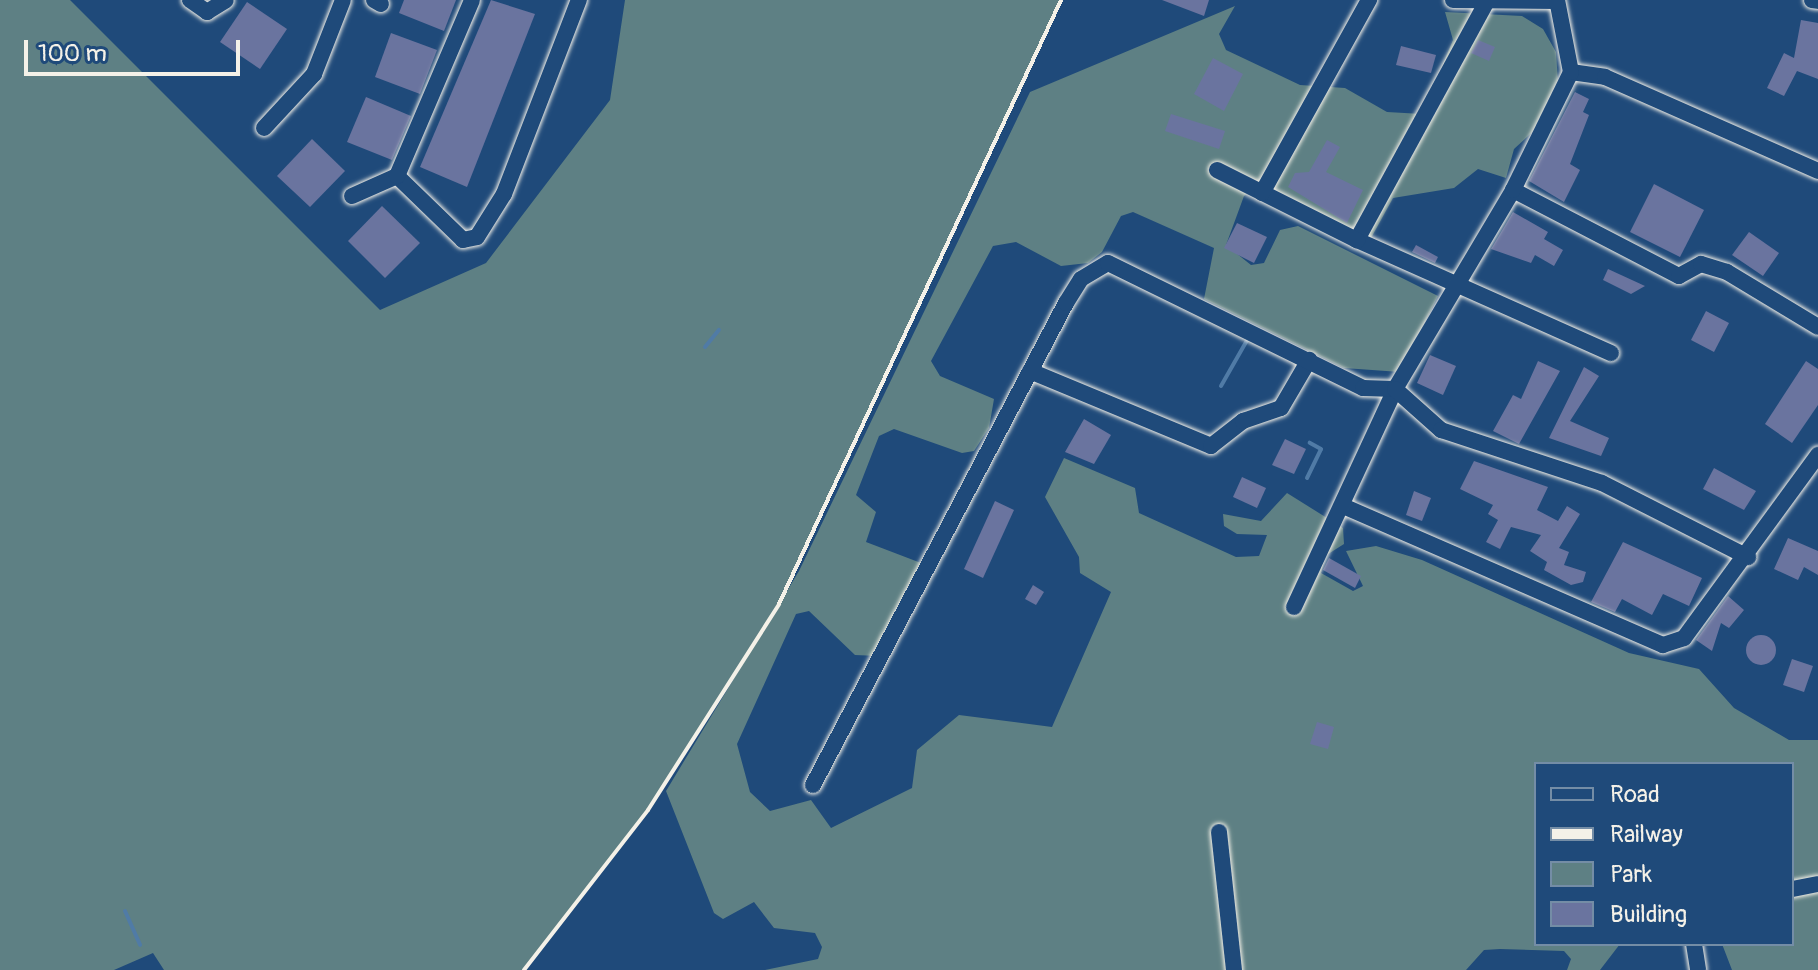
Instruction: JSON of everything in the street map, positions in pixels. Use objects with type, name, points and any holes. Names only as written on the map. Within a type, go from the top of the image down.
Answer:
[{"type":"street","points":[[190,0],[207,12],[226,0]]},
{"type":"street","points":[[264,128],[314,74],[343,0]]},
{"type":"street","points":[[352,196],[397,176],[472,0]]},
{"type":"street","points":[[397,176],[463,240],[477,237],[504,194],[579,0]]},
{"type":"street","points":[[1262,193],[1369,0]]},
{"type":"street","points":[[1294,607],[1395,389],[1513,190],[1571,72],[1557,0],[1486,3],[1460,0]]},
{"type":"street","points":[[1812,0],[1818,1]]},
{"type":"street","points":[[1357,240],[1486,3]]},
{"type":"street","points":[[1571,72],[1605,77],[1818,171]]},
{"type":"street","points":[[1217,170],[1357,240],[1611,353]]},
{"type":"street","points":[[1513,190],[1679,276],[1701,264],[1727,272],[1818,327]]},
{"type":"street","points":[[813,785],[1081,279],[1108,263],[1363,388],[1395,389],[1441,430],[1602,483],[1748,557]]},
{"type":"street","points":[[1030,371],[1211,446],[1243,421],[1281,408],[1309,360]]},
{"type":"street","points":[[1343,506],[1663,645],[1684,638],[1748,557],[1818,455]]},
{"type":"street","points":[[1219,832],[1234,970]]},
{"type":"street","points":[[1794,889],[1818,884]]},
{"type":"street","points":[[1694,946],[1698,970]]},
{"type":"green space","points":[[0,0],[70,0],[380,310],[486,263],[610,100],[625,0],[1061,0],[779,604],[648,810],[524,970],[164,970],[153,953],[114,970],[0,970]]},
{"type":"green space","points":[[1235,6],[1219,34],[1226,50],[1300,85],[1345,88],[1387,112],[1422,114],[1453,40],[1445,12],[1522,16],[1543,29],[1556,52],[1558,82],[1538,127],[1514,149],[1506,178],[1478,169],[1454,188],[1393,198],[1371,238],[1250,191],[1244,196],[1226,245],[1251,265],[1264,263],[1280,230],[1298,226],[1438,296],[1400,372],[1344,368],[1204,299],[1214,248],[1133,212],[1121,216],[1102,252],[1088,263],[1061,266],[1016,242],[993,246],[931,361],[940,376],[994,399],[989,428],[974,451],[962,453],[894,429],[879,436],[856,495],[876,512],[866,542],[921,563],[878,656],[855,655],[809,611],[796,614],[737,744],[750,792],[770,811],[811,800],[831,828],[912,788],[917,750],[959,715],[1052,727],[1111,592],[1080,573],[1079,557],[1045,497],[1064,458],[1135,488],[1139,513],[1236,557],[1259,556],[1267,535],[1237,534],[1224,526],[1223,514],[1261,521],[1287,493],[1343,528],[1344,544],[1325,556],[1321,573],[1353,591],[1363,586],[1346,551],[1376,546],[1422,560],[1629,653],[1699,669],[1734,708],[1789,740],[1818,740],[1818,970],[1732,970],[1723,946],[1794,946],[1794,762],[1534,762],[1534,946],[1618,946],[1600,970],[1567,970],[1571,959],[1564,951],[1500,949],[1484,950],[1466,970],[765,970],[818,959],[822,947],[815,933],[774,928],[754,902],[723,919],[714,913],[666,791],[799,571],[1030,92]]},
{"type":"building","points":[[404,0],[456,0],[444,31],[399,13]]},
{"type":"building","points":[[491,0],[535,14],[467,187],[420,167]]},
{"type":"building","points":[[1162,0],[1209,0],[1204,16]]},
{"type":"building","points":[[247,2],[287,29],[260,69],[220,42]]},
{"type":"building","points":[[1801,20],[1818,23],[1818,79],[1797,71],[1784,96],[1767,88],[1784,53],[1794,58]]},
{"type":"building","points":[[391,33],[437,50],[420,94],[375,77]]},
{"type":"building","points":[[1478,40],[1495,47],[1489,61],[1471,53]]},
{"type":"building","points":[[1401,46],[1436,55],[1431,73],[1396,65]]},
{"type":"building","points":[[1213,58],[1243,74],[1224,111],[1194,94]]},
{"type":"building","points":[[1575,92],[1589,99],[1583,112],[1589,115],[1570,164],[1580,170],[1564,202],[1529,181]]},
{"type":"building","points":[[366,97],[411,116],[392,160],[347,142]]},
{"type":"building","points":[[1171,114],[1225,131],[1219,149],[1165,131]]},
{"type":"building","points":[[312,139],[345,171],[310,207],[277,176]]},
{"type":"building","points":[[1327,140],[1340,147],[1326,172],[1363,190],[1347,223],[1288,187],[1295,173],[1309,172]]},
{"type":"building","points":[[1654,184],[1704,210],[1680,257],[1630,232]]},
{"type":"building","points":[[382,206],[420,243],[385,278],[348,241]]},
{"type":"building","points":[[1513,212],[1548,232],[1544,239],[1563,250],[1554,266],[1535,255],[1531,263],[1491,249]]},
{"type":"building","points":[[1237,223],[1267,237],[1254,263],[1224,248]]},
{"type":"building","points":[[1749,232],[1779,253],[1763,276],[1732,255]]},
{"type":"building","points":[[1416,245],[1438,257],[1435,263],[1412,252]]},
{"type":"building","points":[[1608,269],[1645,286],[1631,294],[1603,280]]},
{"type":"building","points":[[1706,311],[1729,323],[1714,352],[1691,340]]},
{"type":"building","points":[[1430,355],[1456,366],[1443,395],[1417,383]]},
{"type":"building","points":[[1538,361],[1560,371],[1519,444],[1493,431],[1513,395],[1521,399]]},
{"type":"building","points":[[1806,361],[1818,369],[1818,405],[1792,443],[1765,424]]},
{"type":"building","points":[[1584,367],[1599,376],[1570,421],[1609,438],[1601,456],[1549,438]]},
{"type":"building","points":[[1084,419],[1111,435],[1094,464],[1065,452]]},
{"type":"building","points":[[1285,439],[1306,449],[1294,474],[1272,465]]},
{"type":"building","points":[[1474,461],[1548,487],[1537,510],[1558,521],[1567,506],[1580,514],[1559,548],[1569,552],[1564,565],[1586,572],[1583,582],[1571,585],[1544,570],[1547,562],[1530,551],[1541,535],[1511,527],[1500,549],[1486,542],[1498,520],[1488,514],[1493,505],[1460,489]]},
{"type":"building","points":[[1714,468],[1756,491],[1744,510],[1703,489]]},
{"type":"building","points":[[1242,477],[1266,488],[1257,508],[1233,497]]},
{"type":"building","points":[[1414,491],[1431,498],[1422,521],[1406,515]]},
{"type":"building","points":[[995,501],[1014,510],[983,578],[964,569]]},
{"type":"building","points":[[1788,538],[1818,551],[1818,575],[1804,567],[1798,580],[1774,569]]},
{"type":"building","points":[[1623,542],[1702,578],[1689,606],[1663,594],[1652,615],[1622,599],[1615,612],[1591,602]]},
{"type":"building","points":[[1329,558],[1361,576],[1355,588],[1323,570]]},
{"type":"building","points":[[1033,585],[1044,592],[1036,605],[1025,599]]},
{"type":"building","points":[[1728,596],[1744,610],[1729,628],[1721,623],[1712,651],[1696,640]]},
{"type":"building","points":[[1761,635],[1767,636],[1775,644],[1775,656],[1767,664],[1761,665],[1755,664],[1747,656],[1746,650],[1747,644],[1755,636]]},
{"type":"building","points":[[1792,659],[1813,666],[1804,692],[1783,685]]},
{"type":"building","points":[[1317,722],[1334,727],[1328,749],[1310,744]]},
{"type":"waterway","points":[[705,347],[719,330]]},
{"type":"waterway","points":[[1221,386],[1249,337]]},
{"type":"waterway","points":[[1307,478],[1321,449],[1310,443]]},
{"type":"waterway","points":[[125,911],[140,945]]},
{"type":"railway","points":[[524,970],[648,810],[779,604],[1061,0]]}]
